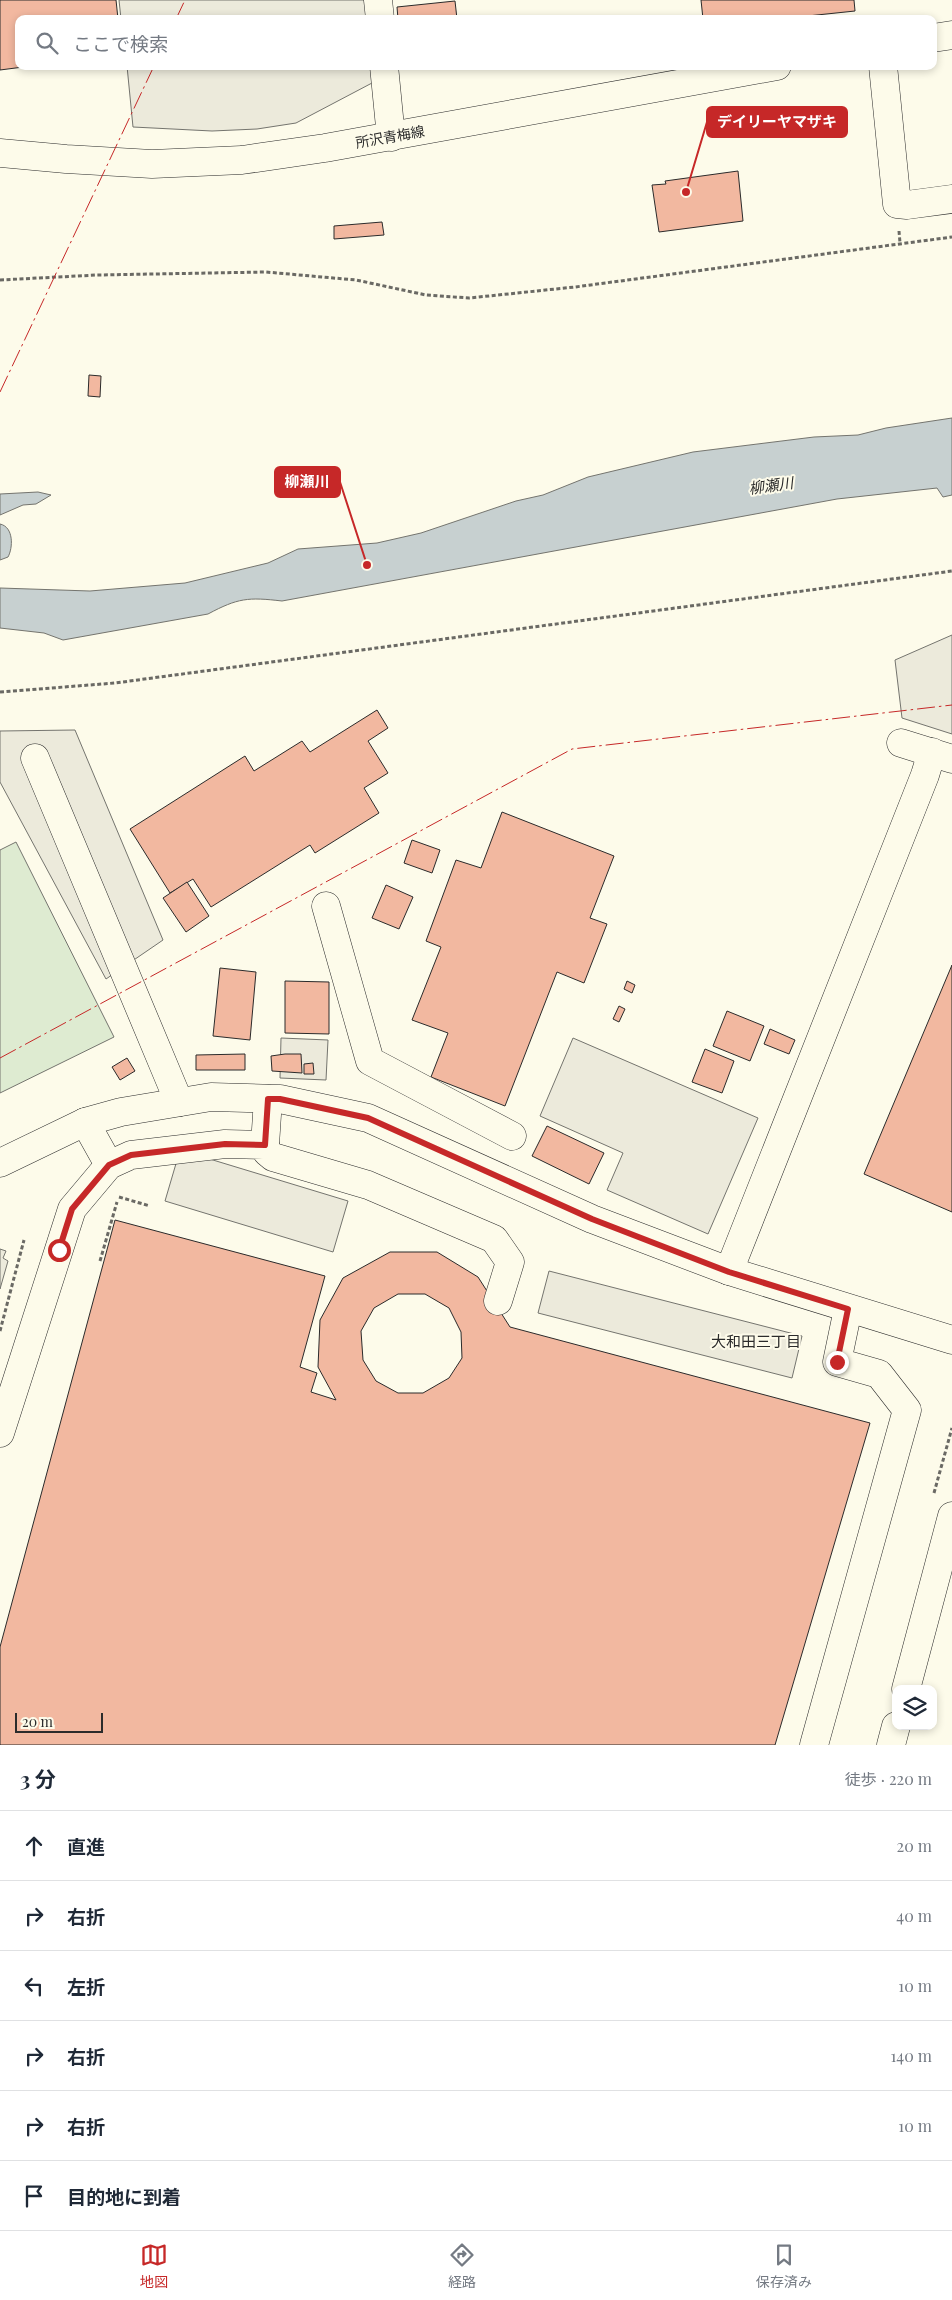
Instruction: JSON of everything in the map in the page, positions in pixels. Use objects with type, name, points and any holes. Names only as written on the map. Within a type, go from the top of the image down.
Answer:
[{"type":"street","points":[[378,0],[380,15]]},
{"type":"street","points":[[937,37],[952,34]]},
{"type":"street","points":[[384,70],[390,137]]},
{"type":"street","name":"所沢青梅線","points":[[0,153],[97,162],[209,163],[281,156],[755,70]]},
{"type":"street","points":[[882,70],[897,204],[907,205],[952,199]]},
{"type":"street","points":[[729,1272],[926,775],[942,756],[901,743]]},
{"type":"street","points":[[35,758],[179,1102]]},
{"type":"street","points":[[326,906],[370,1061],[512,1136]]},
{"type":"street","points":[[0,1163],[85,1122],[121,1112],[211,1097],[280,1099],[368,1118],[592,1219],[729,1272],[952,1340]]},
{"type":"street","points":[[268,1099],[265,1145],[267,1152],[273,1157],[368,1185],[494,1239],[510,1262],[498,1301]]},
{"type":"street","points":[[85,1122],[109,1165]]},
{"type":"street","points":[[0,1434],[72,1209],[109,1165],[131,1155],[225,1144],[265,1145]]},
{"type":"street","points":[[814,1745],[907,1410],[879,1374],[837,1362],[848,1309]]},
{"type":"street","points":[[907,1685],[952,1516]]},
{"type":"street","points":[[891,1745],[895,1730]]},
{"type":"path","points":[[0,280],[97,275],[266,272],[356,280],[426,295],[469,298],[952,237]]},
{"type":"path","points":[[0,692],[115,683],[952,571]]},
{"type":"path","points":[[100,1261],[118,1196],[150,1206]]},
{"type":"path","points":[[0,1330],[24,1240]]},
{"type":"green space","points":[[16,842],[114,1037],[0,1093],[0,850]]},
{"type":"shaded area","points":[[119,0],[365,0],[367,15],[121,15]]},
{"type":"shaded area","points":[[127,70],[371,70],[372,83],[296,123],[257,129],[212,131],[133,127]]},
{"type":"shaded area","points":[[952,635],[952,734],[902,718],[895,660]]},
{"type":"shaded area","points":[[75,730],[163,940],[106,979],[0,782],[0,731]]},
{"type":"shaded area","points":[[281,1038],[328,1040],[326,1080],[280,1078]]},
{"type":"shaded area","points":[[573,1038],[758,1118],[708,1234],[607,1190],[623,1153],[540,1116]]},
{"type":"shaded area","points":[[180,1150],[348,1201],[333,1252],[165,1201]]},
{"type":"shaded area","points":[[0,1249],[6,1251],[3,1258],[8,1261],[0,1289]]},
{"type":"shaded area","points":[[549,1271],[802,1336],[792,1378],[538,1313]]},
{"type":"water","points":[[952,418],[952,495],[943,497],[937,488],[837,499],[282,601],[244,600],[227,605],[208,614],[63,640],[44,633],[0,628],[0,588],[90,591],[185,583],[268,563],[298,549],[377,543],[421,533],[516,501],[543,495],[588,477],[693,452],[814,437],[858,435],[886,428]]},
{"type":"water","points":[[38,492],[51,495],[36,504],[23,505],[0,515],[0,494]]},
{"type":"water","points":[[0,524],[5,526],[10,533],[11,548],[8,557],[0,560]]},
{"type":"building","points":[[0,0],[116,0],[118,15],[15,15],[15,68],[0,70]]},
{"type":"building","points":[[701,0],[854,0],[855,11],[817,15],[703,15]]},
{"type":"building","points":[[455,1],[457,15],[398,15],[397,7]]},
{"type":"building","points":[[738,171],[743,221],[659,232],[652,185],[666,184],[665,181]]},
{"type":"building","points":[[382,222],[384,235],[334,239],[334,226]]},
{"type":"building","points":[[89,375],[101,376],[100,397],[88,396]]},
{"type":"building","points":[[377,710],[388,728],[368,741],[388,773],[364,788],[379,813],[315,853],[310,845],[211,907],[193,879],[170,893],[130,829],[245,756],[254,771],[302,741],[310,752]]},
{"type":"building","points":[[502,812],[614,856],[590,918],[607,924],[584,983],[557,972],[505,1106],[431,1077],[448,1033],[412,1020],[441,947],[426,941],[456,860],[481,868]]},
{"type":"building","points":[[412,840],[440,850],[432,873],[404,863]]},
{"type":"building","points":[[187,882],[209,916],[186,932],[163,898]]},
{"type":"building","points":[[386,885],[413,897],[399,929],[372,918]]},
{"type":"building","points":[[952,965],[952,1212],[864,1174]]},
{"type":"building","points":[[220,968],[256,972],[250,1040],[213,1036]]},
{"type":"building","points":[[285,981],[329,982],[329,1034],[285,1033]]},
{"type":"building","points":[[627,981],[635,985],[632,993],[624,989]]},
{"type":"building","points":[[619,1006],[625,1009],[619,1022],[613,1019]]},
{"type":"building","points":[[727,1011],[764,1026],[750,1061],[713,1046]]},
{"type":"building","points":[[770,1029],[795,1040],[789,1054],[764,1044]]},
{"type":"building","points":[[705,1049],[734,1061],[722,1093],[692,1082]]},
{"type":"building","points":[[245,1054],[245,1070],[196,1070],[196,1055]]},
{"type":"building","points":[[301,1054],[302,1073],[272,1071],[271,1056]]},
{"type":"building","points":[[127,1058],[135,1071],[120,1080],[112,1067]]},
{"type":"building","points":[[313,1063],[314,1074],[304,1074],[304,1064]]},
{"type":"building","points":[[547,1126],[604,1153],[589,1184],[532,1156]]},
{"type":"building","points":[[115,1220],[325,1276],[300,1367],[317,1373],[311,1392],[336,1400],[318,1367],[320,1320],[343,1278],[390,1252],[437,1252],[478,1277],[510,1327],[870,1423],[775,1745],[0,1745],[0,1647]],"holes":[[[398,1294],[425,1294],[449,1308],[461,1332],[462,1358],[449,1378],[423,1393],[398,1393],[376,1381],[363,1360],[361,1331],[374,1308]]]},
{"type":"power","points":[[178,15],[185,0]]},
{"type":"power","points":[[0,392],[152,70]]},
{"type":"power","points":[[0,1058],[572,749],[952,705]]},
{"type":"place","name":"デイリーヤマザキ","points":[[686,192]]},
{"type":"place","name":"柳瀬川","points":[[367,565]]},
{"type":"district","name":"大和田三丁目","points":[[756,1342]]},
{"type":"route","points":[[59,1250],[72,1209],[109,1165],[131,1155],[225,1144],[265,1145],[268,1099],[280,1099],[368,1118],[592,1219],[729,1272],[848,1309],[837,1362]]}]
